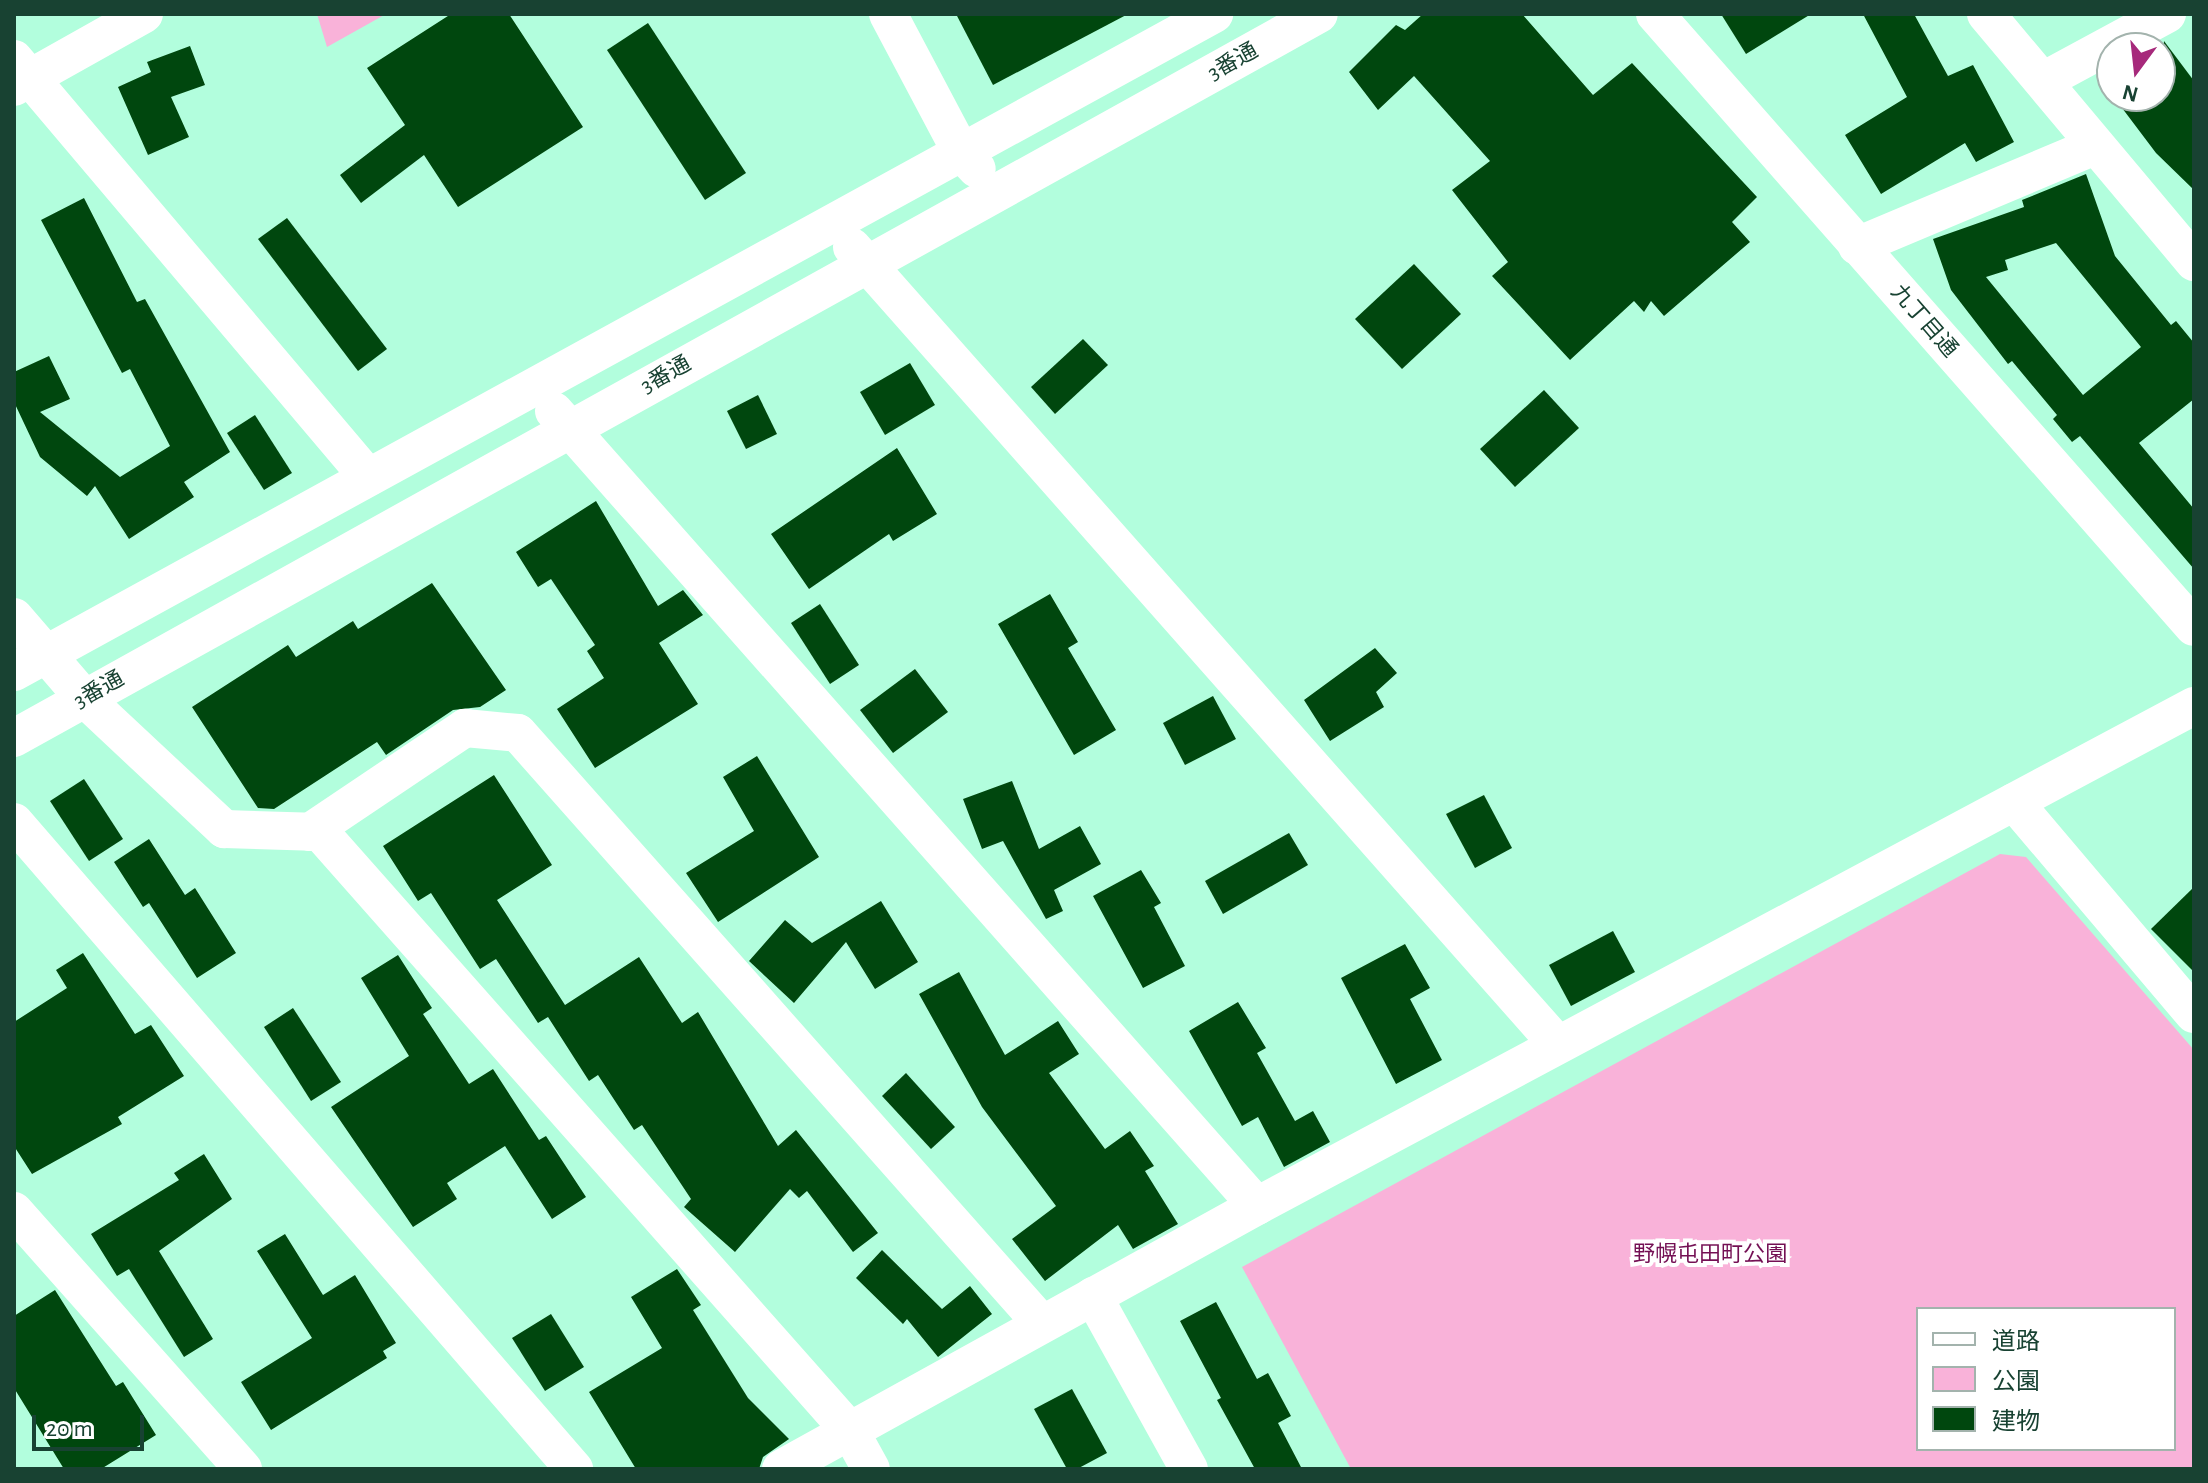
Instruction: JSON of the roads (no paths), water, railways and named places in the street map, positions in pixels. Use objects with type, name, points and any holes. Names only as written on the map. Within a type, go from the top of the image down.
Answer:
[{"type":"street","points":[[144,14],[19,75],[368,477]]},
{"type":"street","points":[[888,14],[961,152],[998,192]]},
{"type":"street","points":[[30,663],[1214,14]]},
{"type":"street","points":[[1236,14],[1268,42]]},
{"type":"street","name":"3番通","points":[[14,738],[1319,14]]},
{"type":"street","name":"九丁目通","points":[[1655,14],[2194,627]]},
{"type":"street","points":[[1986,14],[2043,81],[2093,147],[2194,262]]},
{"type":"street","points":[[2043,81],[2167,14]]},
{"type":"street","points":[[1857,246],[2093,147]]},
{"type":"street","points":[[830,224],[1558,1045]]},
{"type":"street","points":[[533,387],[1257,1206]]},
{"type":"street","points":[[14,617],[30,663],[84,698],[224,829],[320,832],[850,1431],[871,1469]]},
{"type":"street","points":[[781,1469],[1257,1206],[2194,706]]},
{"type":"street","points":[[310,832],[465,728],[518,733],[1042,1324]]},
{"type":"street","points":[[2014,802],[2194,1014]]},
{"type":"street","points":[[14,822],[574,1469]]},
{"type":"street","points":[[14,1211],[243,1469]]},
{"type":"street","points":[[1093,1296],[1189,1469]]},
{"type":"park label","name":"野幌屯田町公園","points":[[1710,1255]]}]
